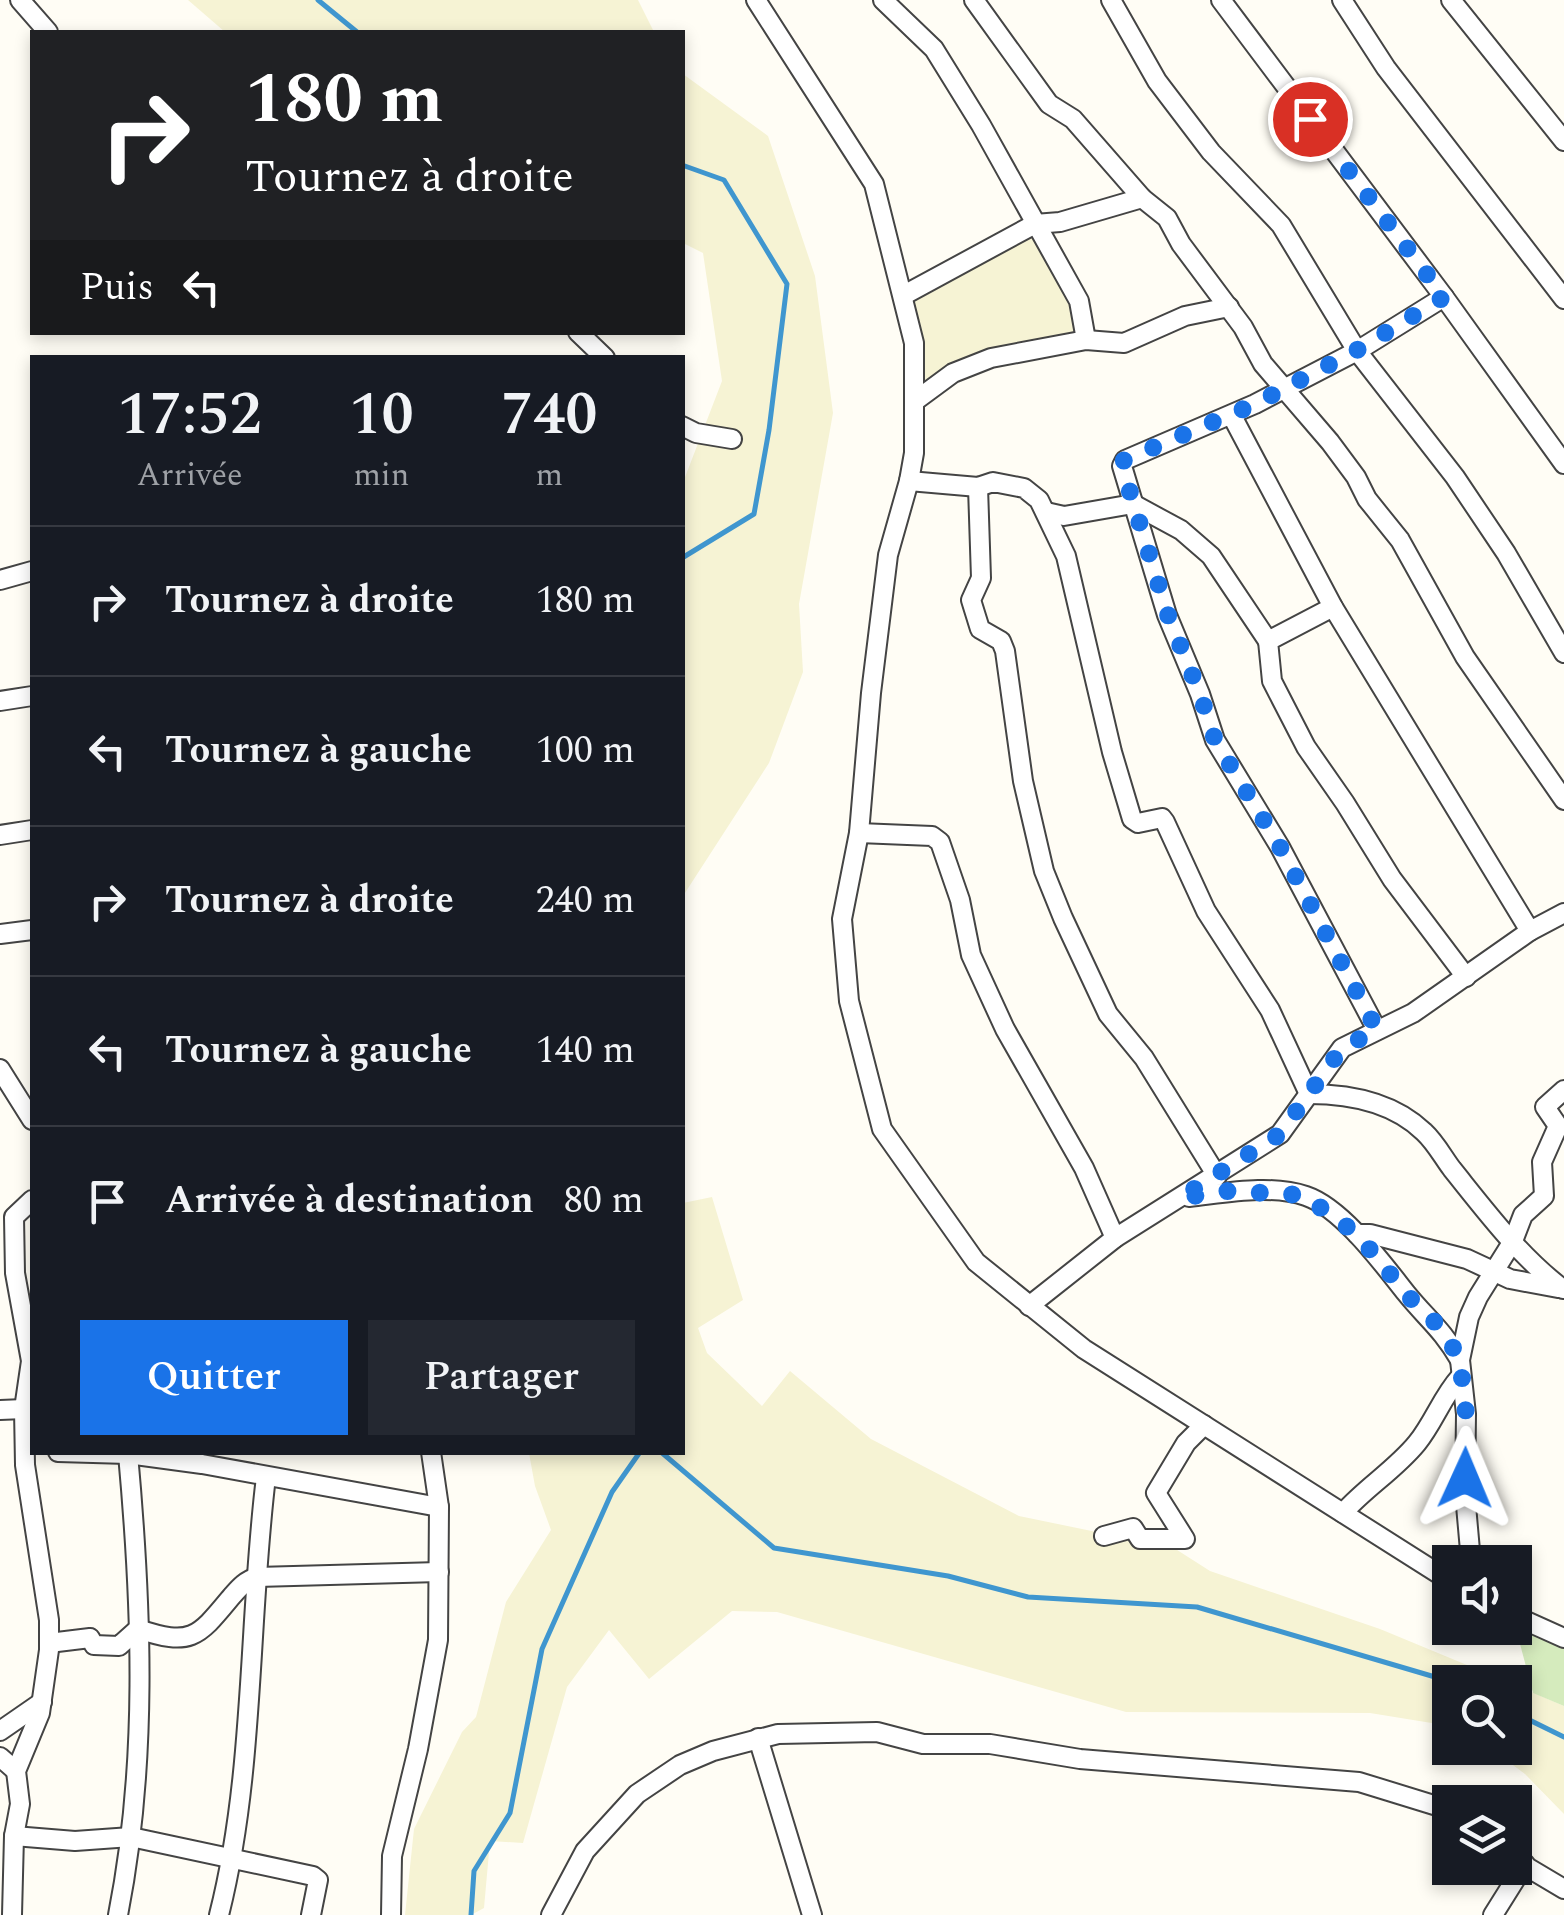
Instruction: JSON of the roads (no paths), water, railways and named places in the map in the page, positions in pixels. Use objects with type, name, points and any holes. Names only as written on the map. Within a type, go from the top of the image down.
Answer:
[{"type":"street","points":[[20,0],[46,30]]},
{"type":"street","points":[[756,0],[874,184],[914,342],[914,453],[910,481],[888,554],[871,692],[860,833],[844,905],[849,1001],[882,1129],[976,1262],[1029,1306],[1084,1349],[1432,1570]]},
{"type":"street","points":[[883,0],[934,49],[981,125],[1079,301],[1086,340]]},
{"type":"street","points":[[974,0],[1049,104],[1074,119],[1142,198],[1167,218],[1180,244],[1229,307],[1263,364],[1330,442],[1356,476],[1367,499],[1400,540],[1465,657],[1564,800]]},
{"type":"street","points":[[1112,0],[1157,81],[1212,152],[1281,224],[1357,350],[1455,477],[1506,553],[1564,653]]},
{"type":"street","points":[[1221,0],[1564,464]]},
{"type":"street","points":[[1342,0],[1386,68],[1564,299]]},
{"type":"street","points":[[1451,0],[1564,140]]},
{"type":"street","points":[[904,295],[1035,224],[1077,217],[1142,198]]},
{"type":"street","points":[[1377,1030],[1280,847],[1215,740],[1168,615],[1123,473],[1124,460],[1232,416],[1357,350],[1444,297]]},
{"type":"street","points":[[915,402],[953,373],[991,358],[1086,340],[1124,343],[1185,316],[1229,307]]},
{"type":"street","points":[[581,335],[603,355]]},
{"type":"street","points":[[1232,416],[1334,606],[1530,931]]},
{"type":"street","points":[[687,431],[732,439]]},
{"type":"street","points":[[910,481],[978,487],[993,482],[1024,488],[1039,500],[1066,556],[1112,752],[1132,819],[1134,823],[1162,818],[1165,822],[1206,912],[1270,1010],[1309,1094]]},
{"type":"street","points":[[978,487],[980,578],[971,600],[980,629],[1001,641],[1005,651],[1023,781],[1044,871],[1108,1014],[1144,1058],[1217,1176]]},
{"type":"street","points":[[1046,512],[1064,516],[1133,504],[1181,530],[1204,548],[1238,592],[1268,642],[1272,682],[1306,747],[1392,880],[1466,978]]},
{"type":"street","points":[[0,580],[30,572]]},
{"type":"street","points":[[1268,642],[1334,606]]},
{"type":"street","points":[[0,701],[30,696]]},
{"type":"street","points":[[0,834],[30,830]]},
{"type":"street","points":[[860,833],[932,836],[940,842],[960,900],[971,956],[1005,1030],[1084,1168],[1116,1238]]},
{"type":"street","points":[[1029,1306],[1116,1238],[1280,1134],[1342,1048],[1413,1013],[1530,931],[1563,916]]},
{"type":"street","points":[[0,934],[30,930]]},
{"type":"street","points":[[3,1080],[30,1086]]},
{"type":"street","points":[[3,1080],[30,1117]]},
{"type":"street","points":[[1343,1513],[1422,1438],[1460,1368],[1469,1317],[1513,1241],[1523,1215],[1544,1196],[1542,1162],[1561,1130],[1545,1108],[1564,1090]]},
{"type":"street","points":[[1309,1094],[1340,1094],[1368,1100],[1394,1111],[1425,1132],[1513,1241],[1563,1289]]},
{"type":"street","points":[[1180,1198],[1228,1191],[1303,1195],[1357,1234],[1410,1298],[1443,1330],[1460,1368],[1466,1414],[1465,1494],[1470,1545]]},
{"type":"street","points":[[30,1202],[14,1217],[15,1273],[30,1356]]},
{"type":"street","points":[[1357,1234],[1454,1255],[1510,1278],[1563,1289]]},
{"type":"street","points":[[0,1291],[15,1273]]},
{"type":"street","points":[[12,1915],[14,1836],[20,1804],[16,1771],[36,1728],[49,1642],[28,1496],[29,1450],[24,1409],[30,1368]]},
{"type":"street","points":[[0,1410],[24,1409]]},
{"type":"street","points":[[1104,1536],[1132,1528],[1140,1539],[1185,1539],[1156,1493],[1186,1444],[1204,1425]]},
{"type":"street","points":[[118,1915],[132,1837],[140,1737],[136,1538],[128,1455]]},
{"type":"street","points":[[146,1455],[201,1458],[266,1477],[438,1507]]},
{"type":"street","points":[[391,1915],[392,1856],[438,1640],[438,1507],[431,1455]]},
{"type":"street","points":[[219,1915],[232,1856],[242,1775],[266,1477]]},
{"type":"street","points":[[138,1630],[173,1638],[201,1633],[241,1585],[256,1577],[439,1572]]},
{"type":"street","points":[[1532,1624],[1564,1638]]},
{"type":"street","points":[[49,1642],[90,1638],[94,1645],[119,1646],[138,1630]]},
{"type":"street","points":[[0,1730],[42,1702]]},
{"type":"street","points":[[551,1915],[586,1851],[637,1794],[680,1764],[758,1738],[814,1732],[877,1732],[923,1744],[990,1744],[1080,1758],[1359,1782],[1432,1804]]},
{"type":"street","points":[[758,1738],[812,1915]]},
{"type":"street","points":[[0,1758],[16,1771]]},
{"type":"street","points":[[14,1836],[76,1841],[132,1837],[316,1877],[311,1915]]},
{"type":"street","points":[[1532,1869],[1564,1889]]},
{"type":"street","points":[[1493,1915],[1508,1885]]},
{"type":"waterway","points":[[318,0],[355,30]]},
{"type":"waterway","points":[[685,166],[724,180],[787,284],[754,514],[685,556]]},
{"type":"waterway","points":[[471,1915],[474,1871],[510,1813],[542,1649],[612,1492],[638,1455]]},
{"type":"waterway","points":[[665,1455],[774,1548],[948,1576],[1028,1597],[1197,1607],[1432,1676]]},
{"type":"waterway","points":[[1532,1721],[1564,1737]]}]
